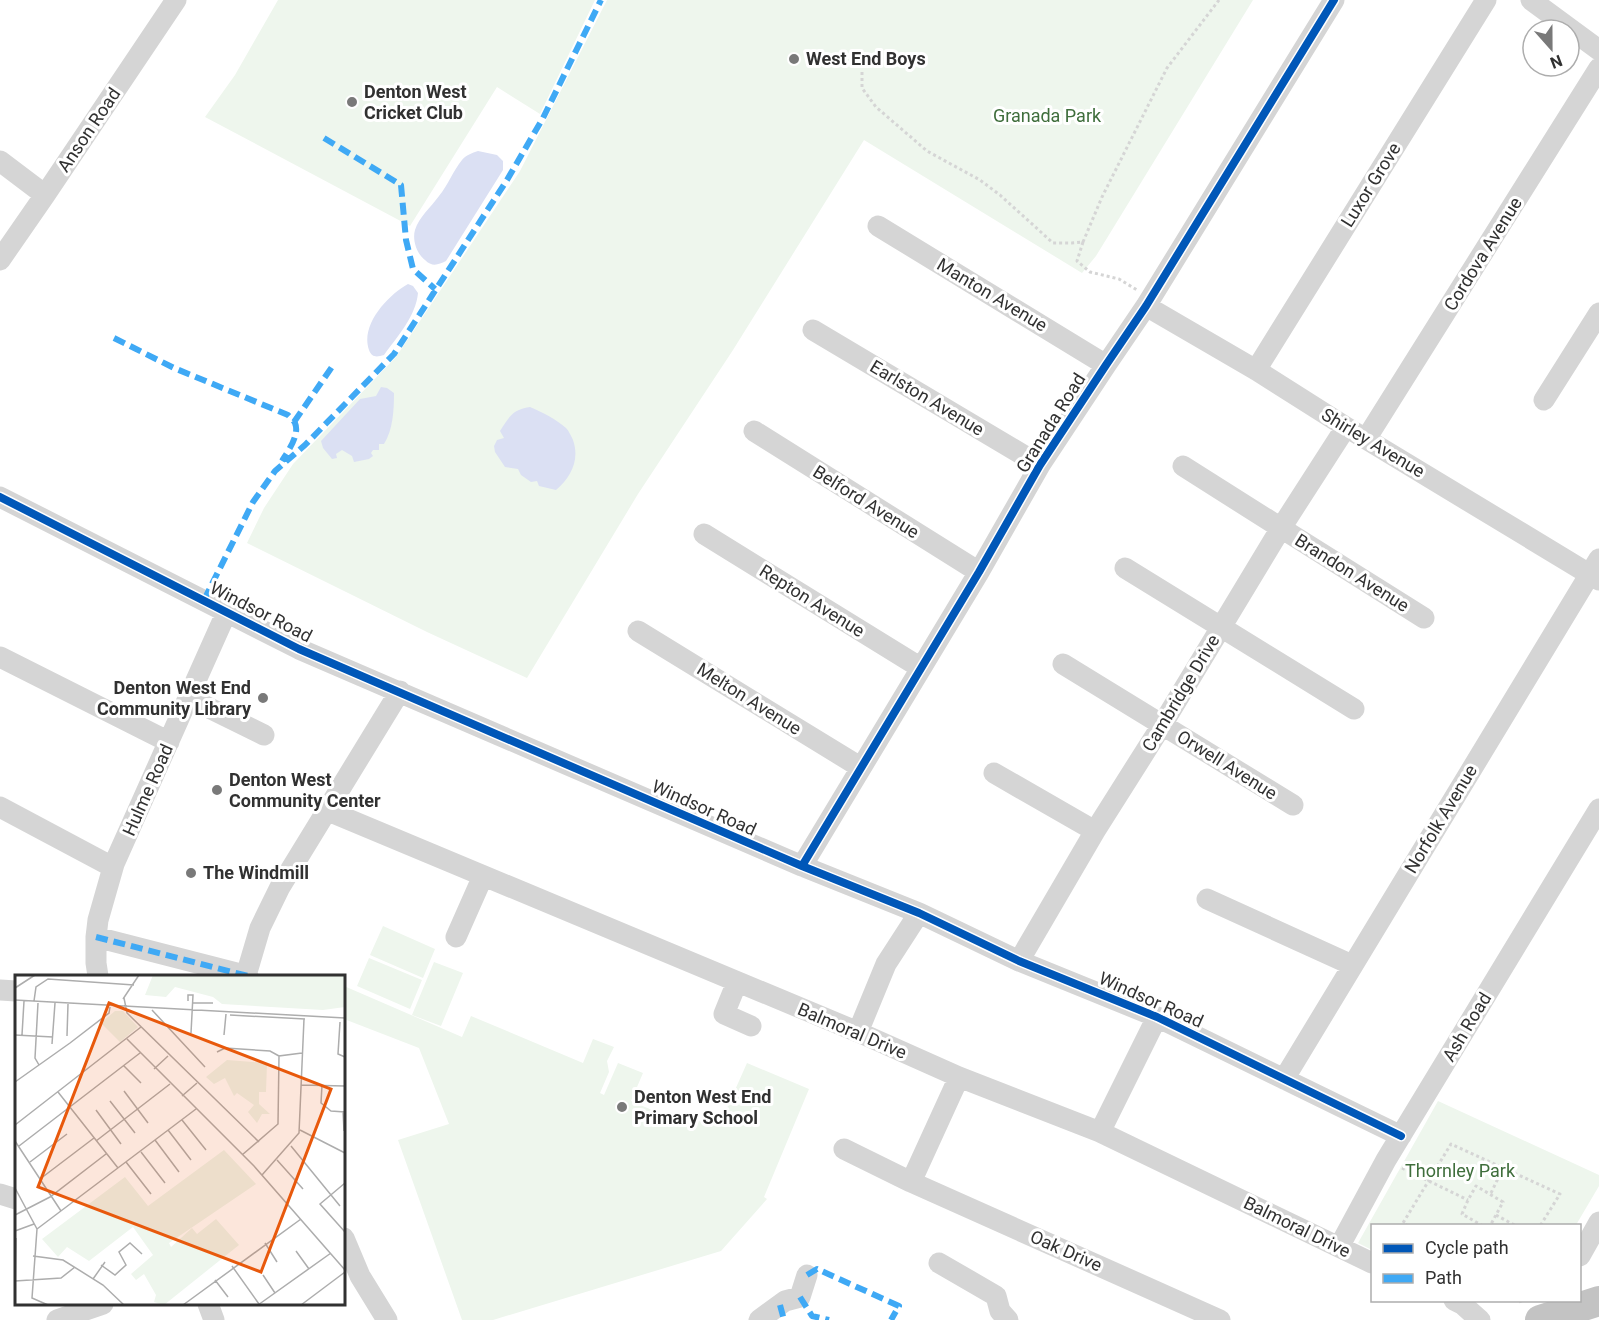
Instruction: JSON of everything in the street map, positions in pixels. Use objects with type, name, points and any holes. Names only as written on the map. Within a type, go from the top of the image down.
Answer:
[{"type":"highway","points":[[1527,1308],[1564,1302]]},
{"type":"street","name":"Anson Road","points":[[0,260],[176,0]]},
{"type":"street","name":"Granada Road","points":[[802,866],[1041,465],[1149,302],[1334,0]]},
{"type":"street","name":"Luxor Grove","points":[[1256,370],[1486,0]]},
{"type":"street","points":[[1531,0],[1599,50]]},
{"type":"street","name":"Cordova Avenue","points":[[1366,439],[1599,69]]},
{"type":"street","points":[[0,161],[45,195]]},
{"type":"street","name":"Manton Avenue","points":[[878,226],[1106,365]]},
{"type":"street","name":"Shirley Avenue","points":[[1149,302],[1346,427],[1596,571]]},
{"type":"street","points":[[1544,400],[1599,313]]},
{"type":"street","name":"Earlston Avenue","points":[[813,330],[1041,465]]},
{"type":"street","name":"Cambridge Drive","points":[[1019,961],[1095,831],[1281,528],[1346,427]]},
{"type":"street","name":"Belford Avenue","points":[[754,432],[979,572]]},
{"type":"street","name":"Brandon Avenue","points":[[1183,466],[1424,618]]},
{"type":"street","name":"Windsor Road","points":[[0,497],[299,649],[802,866],[919,913],[1019,961],[1157,1017],[1401,1136]]},
{"type":"street","name":"Repton Avenue","points":[[704,534],[921,668]]},
{"type":"street","points":[[1125,568],[1354,708]]},
{"type":"street","name":"Norfolk Avenue","points":[[1284,1079],[1596,571]]},
{"type":"street","name":"Hulme Road","points":[[98,975],[96,937],[98,920],[114,864],[227,611]]},
{"type":"street","name":"Melton Avenue","points":[[638,631],[860,767]]},
{"type":"street","points":[[0,657],[169,742]]},
{"type":"street","name":"Orwell Avenue","points":[[1063,664],[1293,805]]},
{"type":"street","points":[[248,975],[260,928],[280,887],[400,691]]},
{"type":"street","points":[[189,698],[264,735]]},
{"type":"street","points":[[994,773],[1095,831]]},
{"type":"street","points":[[0,807],[105,863],[114,864]]},
{"type":"street","name":"Ash Road","points":[[1339,1248],[1386,1161],[1599,809]]},
{"type":"street","name":"Balmoral Drive","points":[[326,810],[858,1032],[958,1077],[1100,1132],[1371,1263]]},
{"type":"street","points":[[456,937],[483,876]]},
{"type":"street","points":[[1207,899],[1352,965]]},
{"type":"street","points":[[858,1032],[886,964],[919,913]]},
{"type":"street","points":[[96,937],[244,975]]},
{"type":"street","points":[[737,982],[724,1014],[752,1026]]},
{"type":"street","points":[[0,990],[15,991]]},
{"type":"street","points":[[1100,1132],[1157,1017]]},
{"type":"street","points":[[911,1182],[958,1077]]},
{"type":"street","name":"Oak Drive","points":[[844,1149],[911,1182],[1220,1320]]},
{"type":"street","points":[[0,1194],[15,1199]]},
{"type":"street","points":[[1581,1254],[1599,1222]]},
{"type":"street","points":[[345,1241],[360,1276],[387,1320]]},
{"type":"street","points":[[939,1263],[996,1296],[1000,1311],[1008,1320]]},
{"type":"street","points":[[759,1320],[785,1301],[800,1297],[807,1275]]},
{"type":"street","points":[[1458,1302],[1480,1320]]},
{"type":"street","points":[[63,1313],[99,1305]]},
{"type":"street","points":[[208,1305],[214,1320]]},
{"type":"path","points":[[1149,302],[1119,279],[1090,272],[1077,261],[1102,197],[1167,68],[1219,0]]},
{"type":"path","points":[[862,72],[862,88],[876,107],[927,151],[987,185],[1053,243],[1083,242]]},
{"type":"path","points":[[1405,1224],[1403,1223],[1451,1144],[1560,1194],[1541,1224]]},
{"type":"path","points":[[1386,1161],[1468,1200]]},
{"type":"path","points":[[1490,1194],[1503,1168]]},
{"type":"path","points":[[1474,1224],[1462,1214],[1476,1186],[1503,1202],[1491,1224]]},
{"type":"path","points":[[1496,1215],[1512,1224]]},
{"type":"green space","name":"Denton West Cricket Club","points":[[278,0],[595,0],[540,114],[497,87],[410,226],[205,117],[235,75]]},
{"type":"green space","name":"Granada Park","points":[[607,0],[1253,0],[1096,256],[1082,273],[864,140],[733,350],[638,494],[527,678],[427,632],[247,543],[264,508],[293,464],[396,357],[520,171]]},
{"type":"green space","points":[[383,926],[435,949],[423,978],[370,955]]},
{"type":"green space","points":[[369,958],[422,980],[410,1009],[357,986]]},
{"type":"green space","points":[[434,962],[463,973],[441,1026],[412,1015]]},
{"type":"green space","points":[[345,986],[462,1037],[471,1016],[583,1063],[593,1039],[614,1047],[607,1061],[609,1072],[600,1093],[604,1095],[618,1063],[643,1073],[631,1101],[694,1128],[697,1120],[712,1127],[718,1115],[723,1117],[747,1063],[809,1089],[764,1197],[767,1199],[721,1251],[493,1320],[462,1320],[398,1140],[449,1124],[419,1048],[345,1019]]},
{"type":"green space","name":"Thornley Park","points":[[1438,1101],[1599,1175],[1599,1186],[1577,1224],[1371,1224],[1371,1250],[1358,1243]]},
{"type":"water","points":[[478,151],[497,155],[503,161],[503,170],[446,261],[430,264],[422,257],[416,246],[414,234],[417,225],[462,160],[467,155]]},
{"type":"water","points":[[408,284],[413,286],[418,293],[414,310],[384,355],[373,356],[367,340],[372,321],[384,303]]},
{"type":"water","points":[[381,387],[394,393],[391,426],[384,444],[379,444],[379,450],[373,450],[371,453],[373,456],[369,459],[354,462],[352,456],[342,450],[336,454],[337,458],[332,459],[323,448],[321,441],[360,399],[376,396]]},
{"type":"water","points":[[530,407],[562,425],[573,440],[575,461],[573,468],[556,490],[539,486],[537,481],[531,482],[521,475],[518,469],[505,467],[495,452],[494,446],[497,440],[504,438],[500,431],[509,418],[515,412]]},
{"type":"marked path","points":[[204,600],[253,502],[275,471],[305,445],[394,354],[507,180],[543,118],[601,0]]},
{"type":"marked path","points":[[324,138],[401,185],[406,240],[413,269],[435,289]]},
{"type":"marked path","points":[[114,338],[174,368],[288,415],[295,423],[296,433],[282,461]]},
{"type":"marked path","points":[[294,422],[334,364]]},
{"type":"marked path","points":[[96,937],[244,975]]},
{"type":"marked path","points":[[807,1275],[817,1269],[899,1306],[891,1320]]},
{"type":"marked path","points":[[800,1297],[812,1316],[829,1320]]},
{"type":"marked path","points":[[780,1305],[784,1320]]},
{"type":"cycle path","points":[[802,866],[979,572],[1040,465],[1146,306],[1334,0]]},
{"type":"cycle path","points":[[0,497],[299,649],[802,866],[919,913],[1019,961],[1157,1017],[1401,1136]]},
{"type":"place","name":"West End Boys","points":[[794,59]]},
{"type":"place","name":"Denton West Cricket Club","points":[[352,102]]},
{"type":"place","name":"Denton West End Community Library","points":[[263,698]]},
{"type":"place","name":"Denton West Community Center","points":[[217,790]]},
{"type":"place","name":"The Windmill","points":[[191,873]]},
{"type":"place","name":"Denton West End Primary School","points":[[622,1107]]}]
